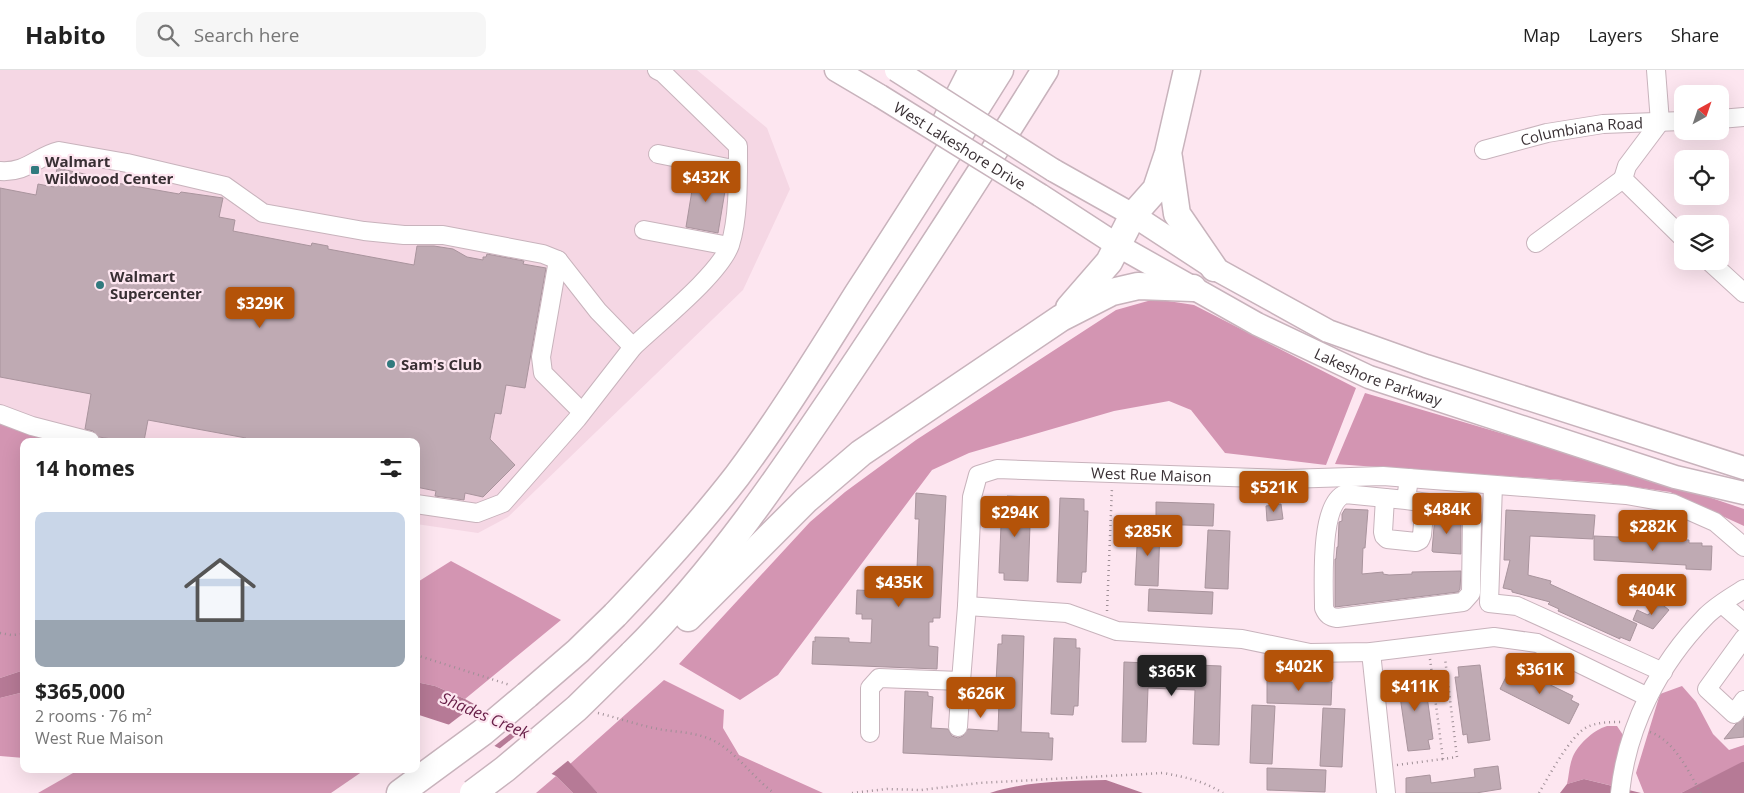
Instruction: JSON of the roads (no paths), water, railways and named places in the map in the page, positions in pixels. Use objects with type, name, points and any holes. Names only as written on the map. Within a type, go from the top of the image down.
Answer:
[{"type":"highway","points":[[857,295],[972,70]]},
{"type":"highway","points":[[400,793],[508,712],[578,651],[615,615],[689,535],[737,476],[778,418],[1000,70]]},
{"type":"highway","points":[[664,632],[786,468],[979,178],[1046,70]]},
{"type":"highway","points":[[1061,318],[1109,262],[1132,214],[1156,189],[1168,153],[1187,70]]},
{"type":"highway","points":[[1168,153],[1177,214],[1214,268]]},
{"type":"highway","points":[[473,793],[505,769],[570,714],[632,654],[664,632],[806,500],[861,453],[1061,318],[1112,292],[1138,286],[1193,288]]},
{"type":"main road","name":"West Lakeshore Drive","points":[[836,70],[1040,195]]},
{"type":"main road","name":"West Lakeshore Drive","points":[[896,70],[1054,170]]},
{"type":"main road","name":"Lakeshore Parkway","points":[[1054,170],[1132,214],[1214,268],[1328,331],[1426,366],[1744,468]]},
{"type":"main road","name":"Lakeshore Parkway","points":[[1040,195],[1117,245],[1257,324],[1370,377],[1675,477],[1744,493]]},
{"type":"street","points":[[420,505],[476,513],[503,503],[582,412],[633,346],[695,290],[720,263],[729,246],[734,227],[738,146],[663,73],[656,70]]},
{"type":"street","points":[[1536,243],[1623,179],[1627,166],[1660,122],[1656,70]]},
{"type":"street","points":[[1729,118],[1744,117]]},
{"type":"street","name":"Columbiana Road","points":[[1484,150],[1547,133],[1603,124],[1674,121]]},
{"type":"street","points":[[0,171],[16,170],[32,164],[49,153],[67,152],[127,163],[225,186],[263,213],[364,231],[404,235],[443,235],[543,254],[558,260],[598,311],[633,346]]},
{"type":"street","points":[[658,154],[738,170]]},
{"type":"street","points":[[1623,179],[1674,229]]},
{"type":"street","points":[[644,230],[729,246]]},
{"type":"street","points":[[558,260],[541,357],[542,373],[582,412]]},
{"type":"street","points":[[1719,270],[1744,293]]},
{"type":"street","points":[[0,414],[32,426],[78,438]]},
{"type":"street","name":"West Rue Maison","points":[[958,727],[967,606],[972,497],[978,475],[997,469],[1286,479],[1383,476],[1626,495],[1672,503],[1715,522],[1744,546]]},
{"type":"street","points":[[1406,500],[1410,478]]},
{"type":"street","points":[[1493,485],[1489,603],[1517,606],[1663,672]]},
{"type":"street","points":[[1345,494],[1385,498],[1465,508],[1471,512],[1471,593],[1463,602],[1337,618],[1331,617],[1324,608],[1324,554],[1326,531],[1335,502],[1340,496],[1345,494]]},
{"type":"street","points":[[1385,498],[1384,536],[1388,539],[1416,542],[1420,540],[1425,503]]},
{"type":"street","points":[[1620,793],[1630,740],[1648,697],[1672,657],[1707,615],[1744,589]]},
{"type":"street","points":[[1722,604],[1744,623]]},
{"type":"street","points":[[967,606],[1067,613],[1117,631],[1242,639],[1310,654],[1371,652],[1494,637],[1537,643],[1648,697]]},
{"type":"street","points":[[1744,638],[1707,689],[1734,714],[1744,700]]},
{"type":"street","points":[[1371,652],[1386,793]]},
{"type":"street","points":[[870,733],[870,688],[879,678],[961,681]]},
{"type":"water","points":[[20,671],[20,693],[0,698],[0,678]]},
{"type":"water","name":"Shades Creek","points":[[420,683],[435,686],[465,699],[558,750],[598,793],[573,793],[556,776],[456,727],[420,715]]},
{"type":"water","points":[[1744,762],[1744,793],[1681,793]]},
{"type":"water","points":[[1584,779],[1641,793],[1560,793],[1567,784]]},
{"type":"water","points":[[1106,780],[1143,793],[990,793],[1032,784]]},
{"type":"place","name":"Walmart Wildwood Center","points":[[35,170]]},
{"type":"place","name":"Walmart Supercenter","points":[[100,285]]},
{"type":"place","name":"Sam's Club","points":[[391,364]]}]
